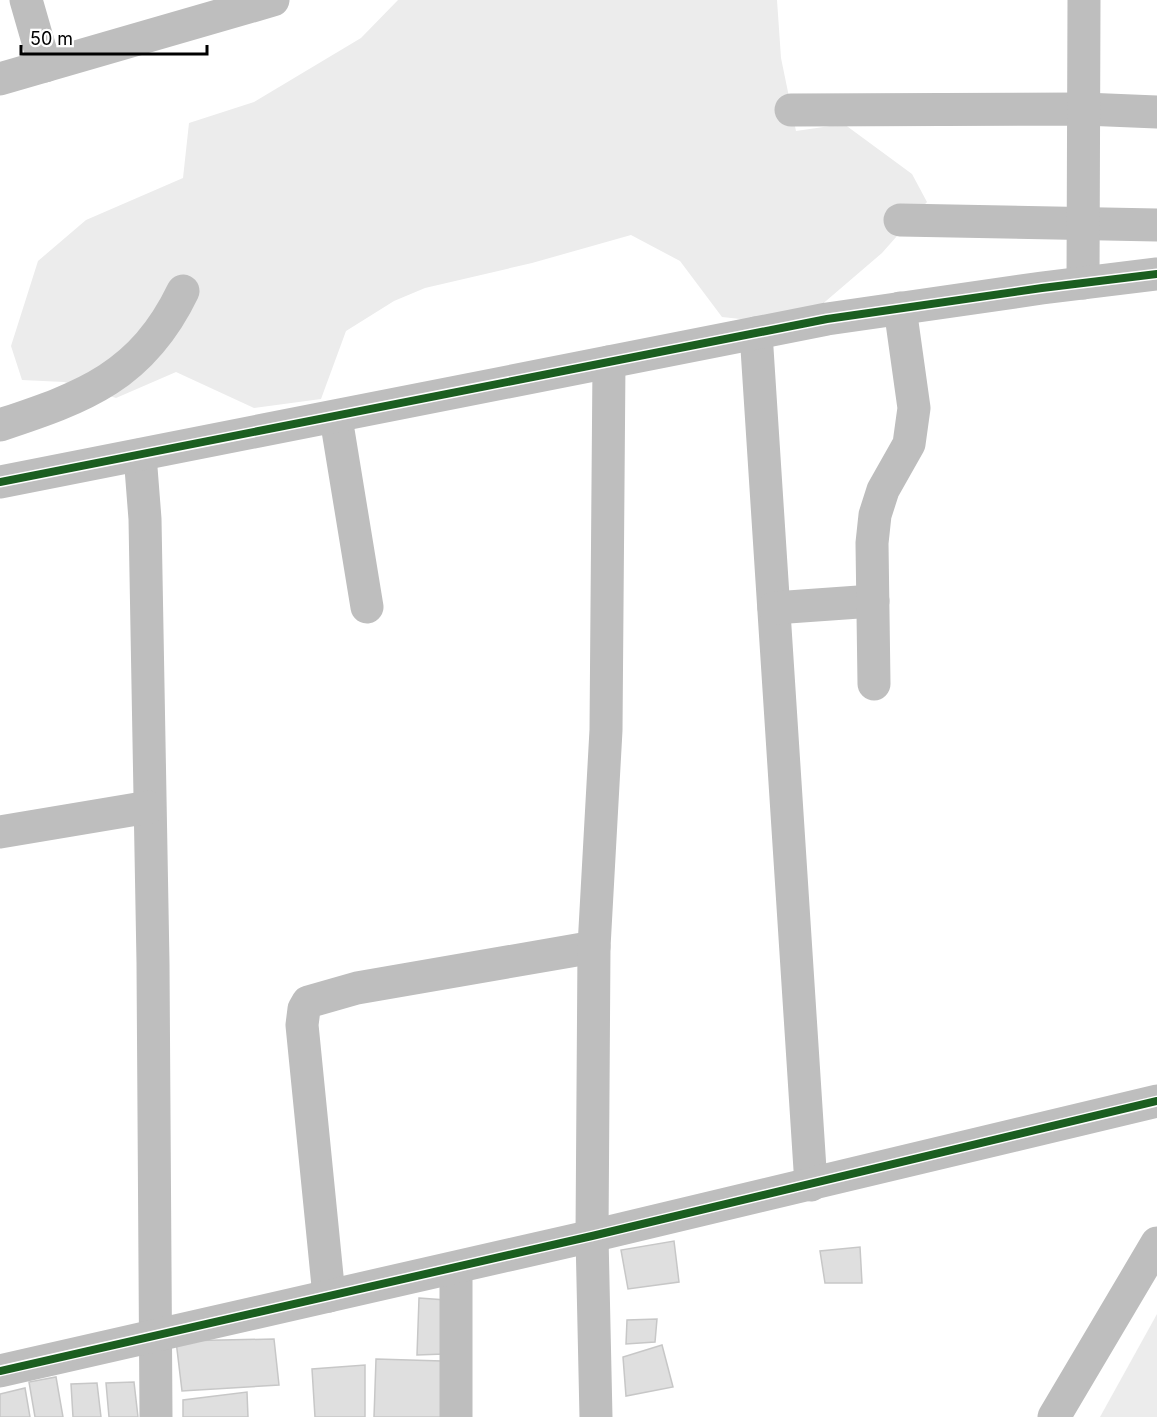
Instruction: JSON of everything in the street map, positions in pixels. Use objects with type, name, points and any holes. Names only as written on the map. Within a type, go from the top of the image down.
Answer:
[{"type":"street","points":[[26,0],[45,66]]},
{"type":"street","points":[[0,79],[45,66],[193,12],[273,0]]},
{"type":"street","points":[[1083,283],[1084,0]]},
{"type":"street","points":[[792,110],[1083,109],[1157,112]]},
{"type":"street","points":[[900,219],[1157,225]]},
{"type":"street","points":[[0,483],[756,333],[900,308],[1157,274]]},
{"type":"street","points":[[0,425],[68,402],[113,376],[151,343],[169,318],[183,291]]},
{"type":"street","points":[[874,684],[872,543],[875,515],[883,490],[909,444],[914,408],[900,308]]},
{"type":"street","points":[[756,333],[811,1185]]},
{"type":"street","points":[[596,1417],[592,1236],[594,947],[606,730],[609,362]]},
{"type":"street","points":[[336,418],[368,607]]},
{"type":"street","points":[[140,455],[145,519],[156,1417]]},
{"type":"street","points":[[774,608],[873,601]]},
{"type":"street","points":[[0,832],[149,807]]},
{"type":"street","points":[[329,1296],[302,1025],[304,1009],[308,1002],[357,988],[594,947]]},
{"type":"street","points":[[0,1371],[456,1268],[1157,1101]]},
{"type":"street","points":[[1054,1417],[1157,1243]]},
{"type":"street","points":[[456,1268],[456,1417]]},
{"type":"shaded area","points":[[398,0],[777,0],[781,58],[796,131],[844,124],[912,174],[927,202],[882,253],[798,325],[722,317],[680,261],[631,235],[532,263],[425,288],[394,301],[346,331],[321,399],[254,408],[176,372],[116,398],[64,382],[22,380],[11,346],[38,261],[86,220],[183,178],[189,123],[254,102],[361,38]]},
{"type":"shaded area","points":[[1157,1314],[1157,1417],[1100,1417]]},
{"type":"building","points":[[674,1241],[679,1282],[628,1289],[621,1250]]},
{"type":"building","points":[[860,1247],[862,1283],[825,1283],[820,1251]]},
{"type":"building","points":[[419,1298],[446,1300],[444,1354],[417,1355]]},
{"type":"building","points":[[657,1319],[655,1342],[626,1344],[627,1320]]},
{"type":"building","points":[[274,1339],[279,1385],[182,1391],[176,1341]]},
{"type":"building","points":[[662,1345],[673,1387],[626,1396],[623,1357]]},
{"type":"building","points":[[376,1359],[442,1361],[442,1417],[374,1417]]},
{"type":"building","points":[[365,1365],[365,1417],[315,1417],[312,1369]]},
{"type":"building","points":[[56,1377],[63,1417],[35,1417],[29,1382]]},
{"type":"building","points":[[134,1382],[138,1417],[109,1417],[106,1383]]},
{"type":"building","points":[[97,1383],[101,1417],[73,1417],[71,1384]]},
{"type":"building","points":[[25,1388],[30,1417],[0,1417],[0,1394]]},
{"type":"building","points":[[247,1392],[248,1417],[183,1417],[183,1400]]},
{"type":"cycle path","points":[[0,482],[827,319],[1157,274]]},
{"type":"cycle path","points":[[0,1371],[592,1236],[1157,1101]]}]
